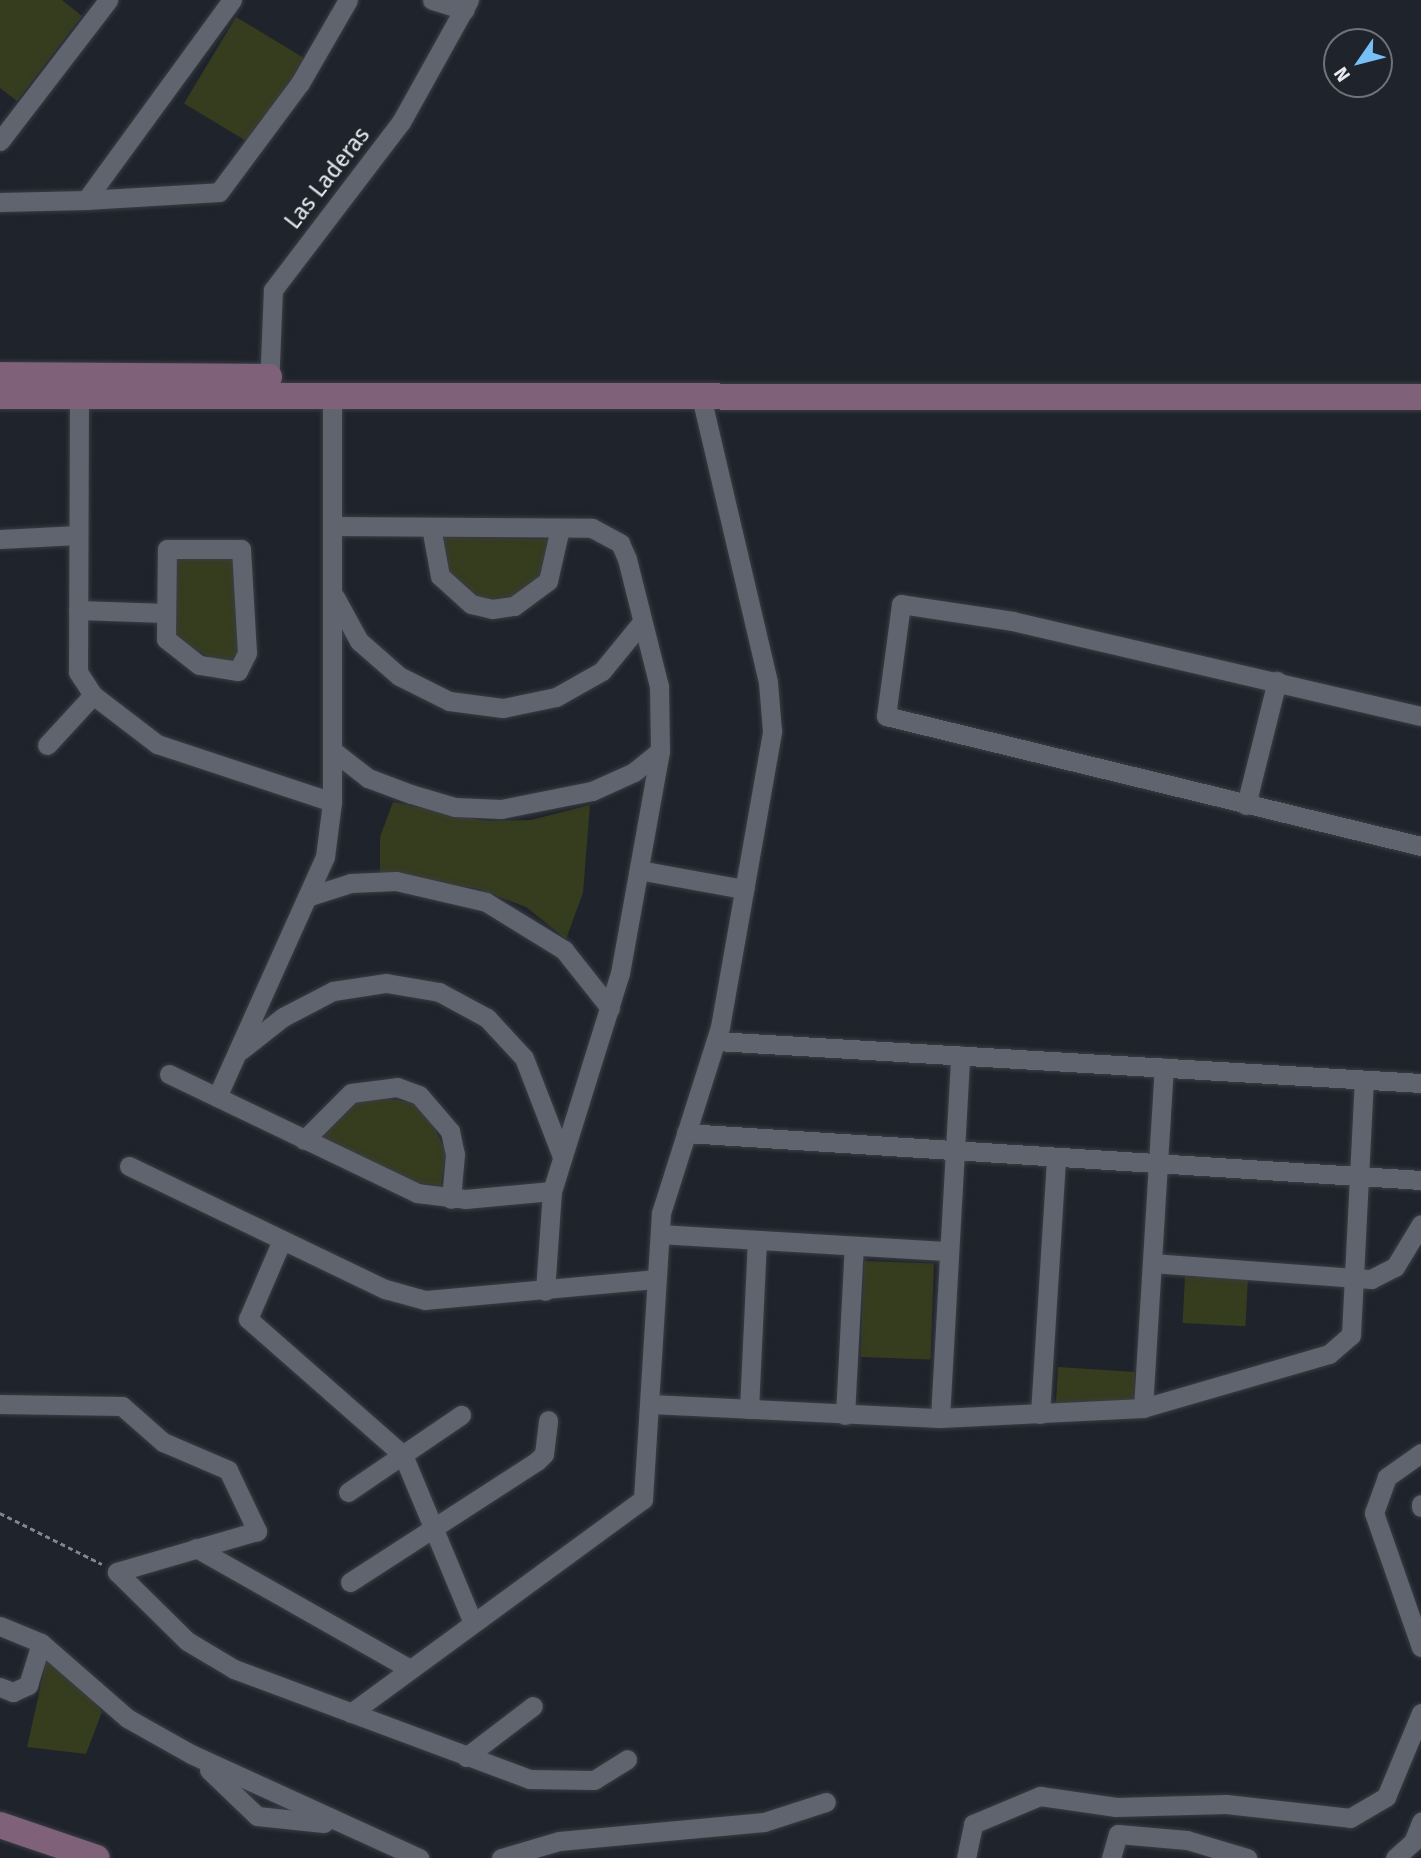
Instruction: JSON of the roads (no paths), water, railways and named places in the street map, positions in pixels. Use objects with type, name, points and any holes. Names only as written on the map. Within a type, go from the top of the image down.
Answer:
[{"type":"street","points":[[0,141],[108,0]]},
{"type":"street","points":[[86,200],[232,0]]},
{"type":"street","points":[[0,202],[219,192],[300,83],[348,0]]},
{"type":"street","points":[[432,0],[467,5]]},
{"type":"street","name":"Las Laderas","points":[[269,387],[273,290],[401,122],[467,5]]},
{"type":"street","points":[[0,375],[269,387],[332,396],[1421,397]]},
{"type":"street","points":[[0,396],[79,396],[269,387]]},
{"type":"street","points":[[79,396],[78,672],[93,695],[157,744],[332,802]]},
{"type":"street","points":[[217,1097],[325,857],[332,802],[332,396]]},
{"type":"street","points":[[351,1713],[472,1621],[638,1505],[651,1404],[660,1234],[686,1133],[716,1041],[772,731],[768,682],[701,397]]},
{"type":"street","points":[[331,526],[592,528],[620,543],[659,687],[660,751],[639,870],[610,1008],[561,1154],[552,1191],[545,1291]]},
{"type":"street","points":[[431,527],[440,576],[471,604],[492,609],[524,601],[548,581],[560,528]]},
{"type":"street","points":[[0,539],[78,535]]},
{"type":"street","points":[[167,549],[241,549],[247,653],[238,671],[226,674],[179,653],[166,639],[166,613],[167,549]]},
{"type":"street","points":[[332,590],[359,641],[398,676],[449,701],[503,708],[556,697],[602,671],[642,622]]},
{"type":"street","points":[[1421,716],[1013,621],[901,604],[886,716],[1421,846]]},
{"type":"street","points":[[78,610],[166,613]]},
{"type":"street","points":[[1246,805],[1277,681]]},
{"type":"street","points":[[47,745],[93,695]]},
{"type":"street","points":[[332,750],[368,778],[411,794],[455,807],[501,809],[592,792],[634,772],[660,751]]},
{"type":"street","points":[[639,870],[744,889]]},
{"type":"street","points":[[307,897],[351,883],[396,881],[486,902],[564,950],[610,1008]]},
{"type":"street","points":[[237,1052],[283,1017],[333,991],[386,983],[439,992],[487,1018],[524,1058],[561,1154]]},
{"type":"street","points":[[716,1041],[1421,1083]]},
{"type":"street","points":[[940,1418],[960,1056]]},
{"type":"street","points":[[1143,1408],[1164,1068]]},
{"type":"street","points":[[169,1074],[400,1187],[452,1199],[552,1191]]},
{"type":"street","points":[[651,1404],[940,1418],[1143,1408],[1344,1345],[1351,1335],[1350,1275],[1364,1080]]},
{"type":"street","points":[[304,1140],[351,1093],[397,1087],[419,1095],[450,1131],[452,1199]]},
{"type":"street","points":[[686,1133],[1421,1180]]},
{"type":"street","points":[[1040,1414],[1056,1157]]},
{"type":"street","points":[[129,1167],[385,1289],[425,1300],[656,1279]]},
{"type":"street","points":[[1152,1263],[1383,1276],[1421,1224]]},
{"type":"street","points":[[660,1234],[949,1251]]},
{"type":"street","points":[[282,1240],[248,1319],[403,1455],[472,1621]]},
{"type":"street","points":[[749,1409],[757,1240]]},
{"type":"street","points":[[845,1415],[854,1246]]},
{"type":"street","points":[[0,1404],[122,1406],[163,1442],[228,1470],[257,1531],[117,1572],[187,1642],[234,1669],[529,1779],[594,1780],[627,1759]]},
{"type":"street","points":[[348,1492],[461,1415]]},
{"type":"street","points":[[350,1582],[537,1461],[548,1420]]},
{"type":"street","points":[[1421,1453],[1387,1477],[1374,1513],[1421,1647]]},
{"type":"street","points":[[196,1548],[410,1669]]},
{"type":"street","points":[[0,1626],[41,1643],[127,1718],[191,1754],[419,1858]]},
{"type":"street","points":[[0,1688],[13,1692],[28,1685],[41,1643]]},
{"type":"street","points":[[466,1757],[533,1706]]},
{"type":"street","points":[[966,1858],[974,1824],[1040,1796],[1116,1807],[1226,1804],[1350,1818],[1386,1797],[1421,1713]]},
{"type":"street","points":[[191,1754],[257,1816],[349,1827]]},
{"type":"street","points":[[501,1858],[559,1841],[764,1822],[826,1802]]},
{"type":"street","points":[[1395,1858],[1413,1842],[1421,1822]]},
{"type":"street","points":[[0,1825],[44,1848],[97,1858]]},
{"type":"street","points":[[1111,1858],[1118,1834],[1186,1840],[1247,1858]]}]
